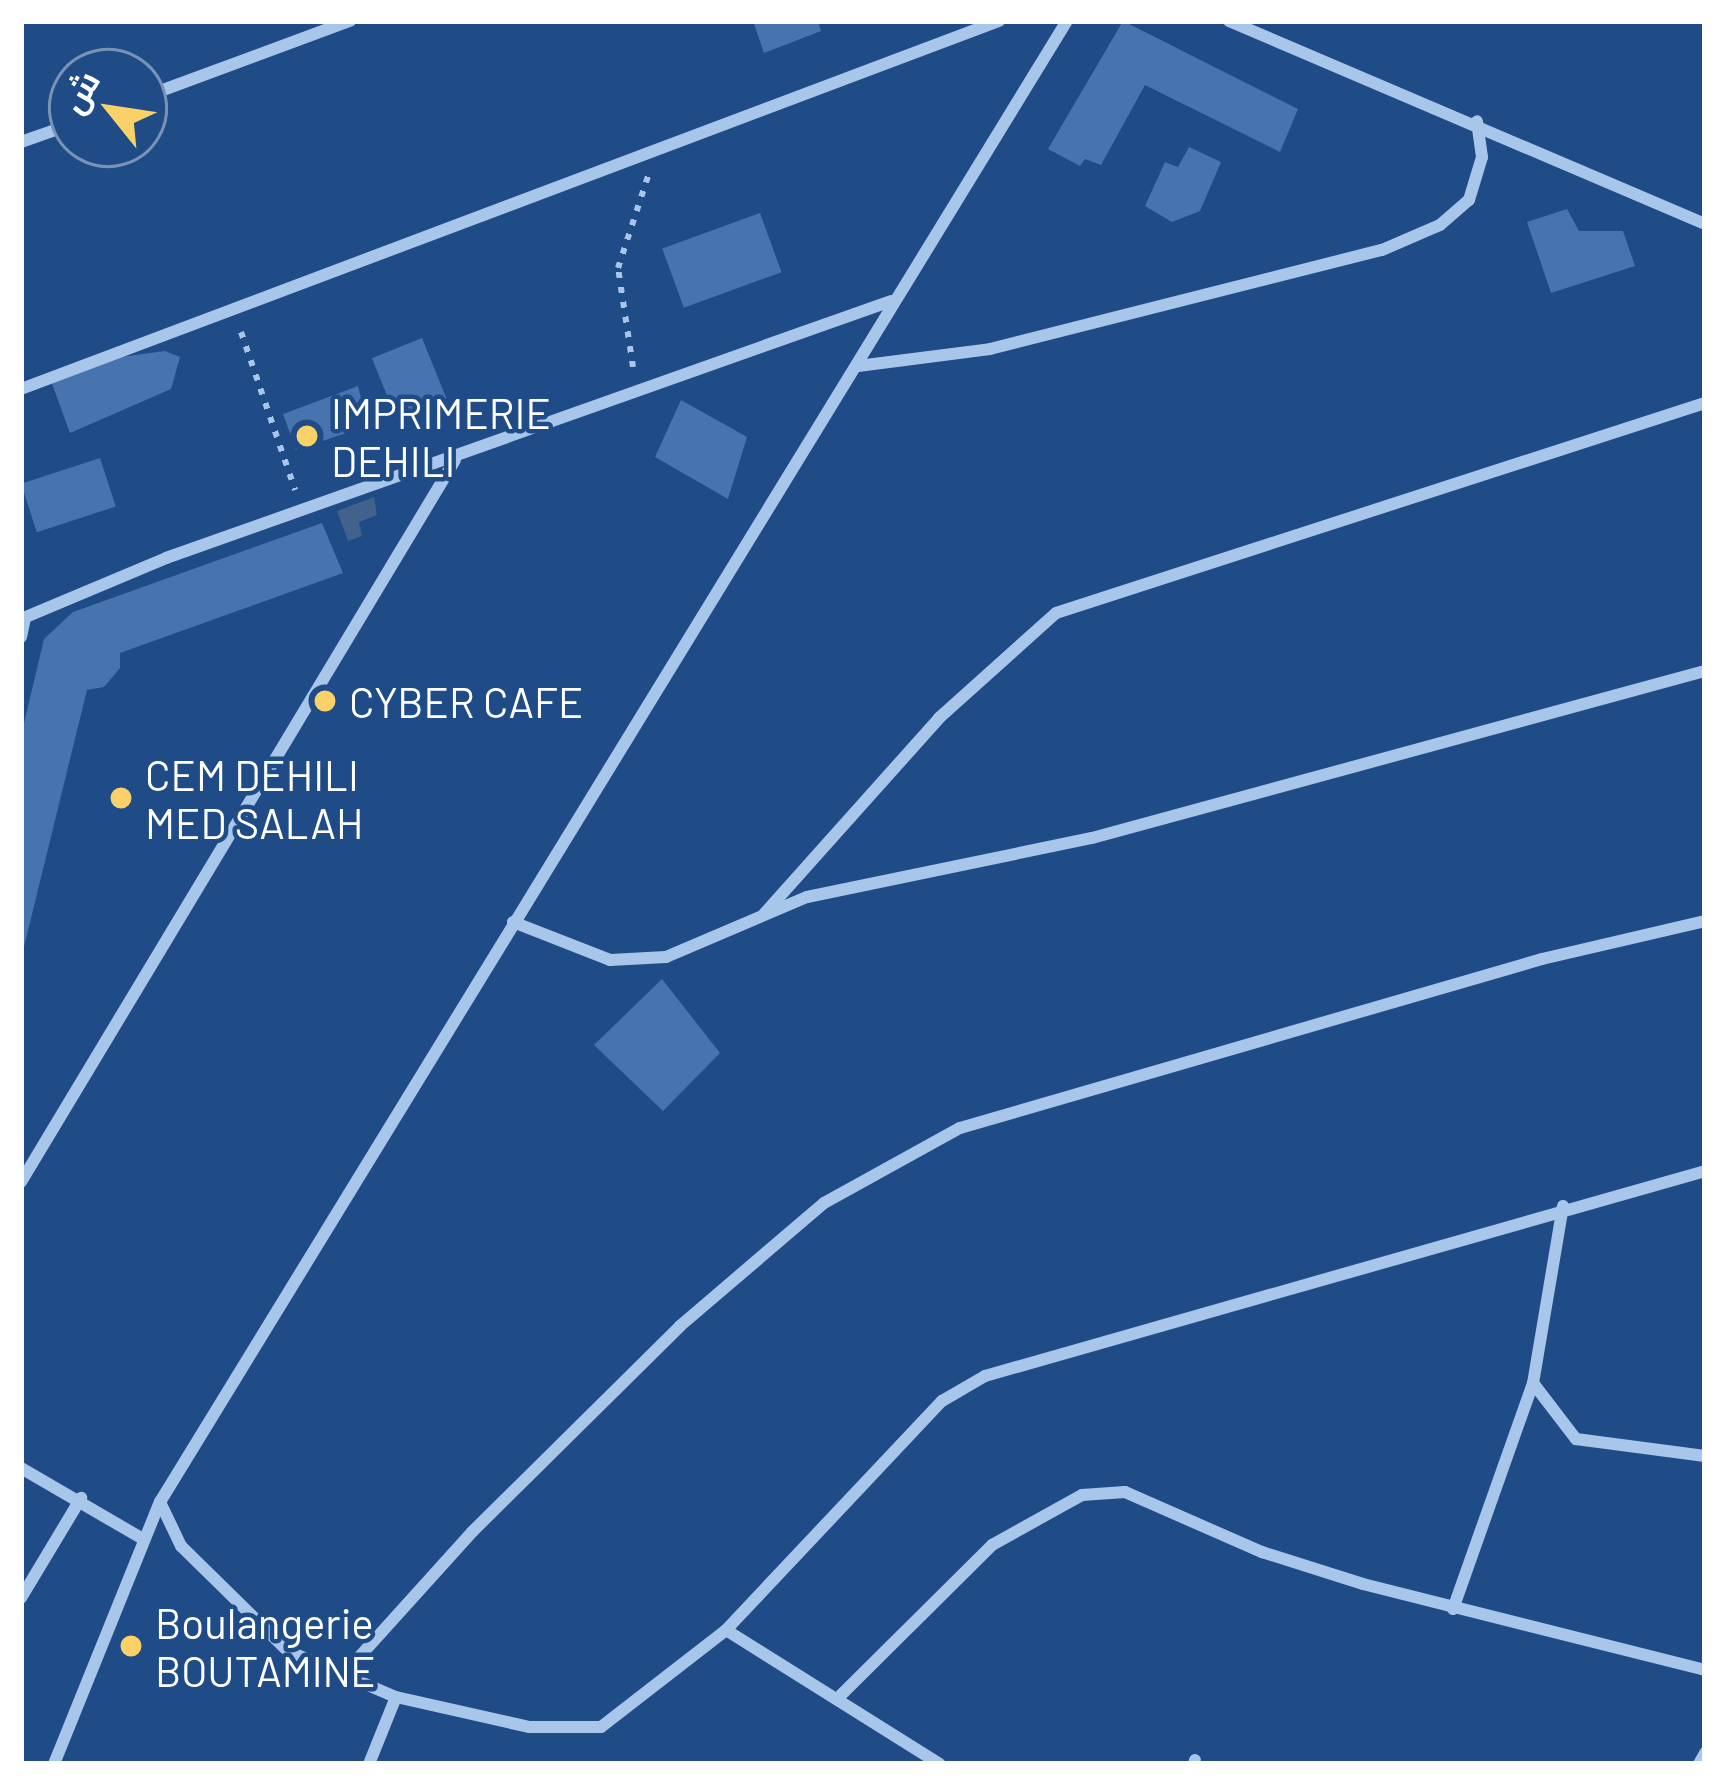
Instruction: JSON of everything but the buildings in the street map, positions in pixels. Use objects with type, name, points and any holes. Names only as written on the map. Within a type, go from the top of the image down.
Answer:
[{"type":"street","points":[[168,88],[350,21]]},
{"type":"street","points":[[21,389],[999,21]]},
{"type":"street","points":[[54,1764],[160,1502],[858,366],[891,301],[1067,21]]},
{"type":"street","points":[[1235,24],[1260,21]]},
{"type":"street","points":[[1235,24],[1477,122],[1705,224]]},
{"type":"street","points":[[858,366],[990,349],[1382,250],[1440,225],[1469,200],[1482,157],[1477,122]]},
{"type":"street","points":[[21,637],[23,618],[166,559],[304,516],[891,301]]},
{"type":"street","points":[[763,916],[940,718],[1056,613],[1705,403]]},
{"type":"street","points":[[21,1182],[455,460]]},
{"type":"street","points":[[513,922],[610,960],[666,956],[807,897],[1091,838],[1705,671]]},
{"type":"street","points":[[342,1676],[472,1532],[664,1342],[824,1203],[960,1128],[1542,958],[1705,921]]},
{"type":"street","points":[[160,1502],[181,1546],[288,1651],[396,1696],[529,1727],[601,1727],[726,1630],[942,1401],[985,1376],[1563,1206],[1705,1171]]},
{"type":"street","points":[[1453,1609],[1533,1383],[1563,1206]]},
{"type":"street","points":[[1533,1383],[1576,1439],[1705,1456]]},
{"type":"street","points":[[21,1468],[81,1498],[143,1539]]},
{"type":"street","points":[[841,1695],[992,1545],[1082,1495],[1125,1492],[1262,1552],[1453,1609],[1705,1670]]},
{"type":"street","points":[[21,1598],[81,1498]]},
{"type":"street","points":[[726,1630],[841,1695],[940,1764]]},
{"type":"street","points":[[370,1764],[396,1696]]},
{"type":"street","points":[[1699,1764],[1705,1753]]},
{"type":"path","points":[[638,394],[618,268],[657,150]]},
{"type":"path","points":[[232,309],[304,516]]},
{"type":"water","points":[[374,497],[377,515],[359,522],[362,536],[348,541],[337,511]]},
{"type":"place","name":"IMPRIMERIE DEHILI","points":[[307,436]]},
{"type":"place","name":"CYBER CAFE","points":[[325,701]]},
{"type":"place","name":"CEM DEHILI MED SALAH","points":[[121,798]]},
{"type":"place","name":"Boulangerie BOUTAMINE","points":[[131,1646]]}]
